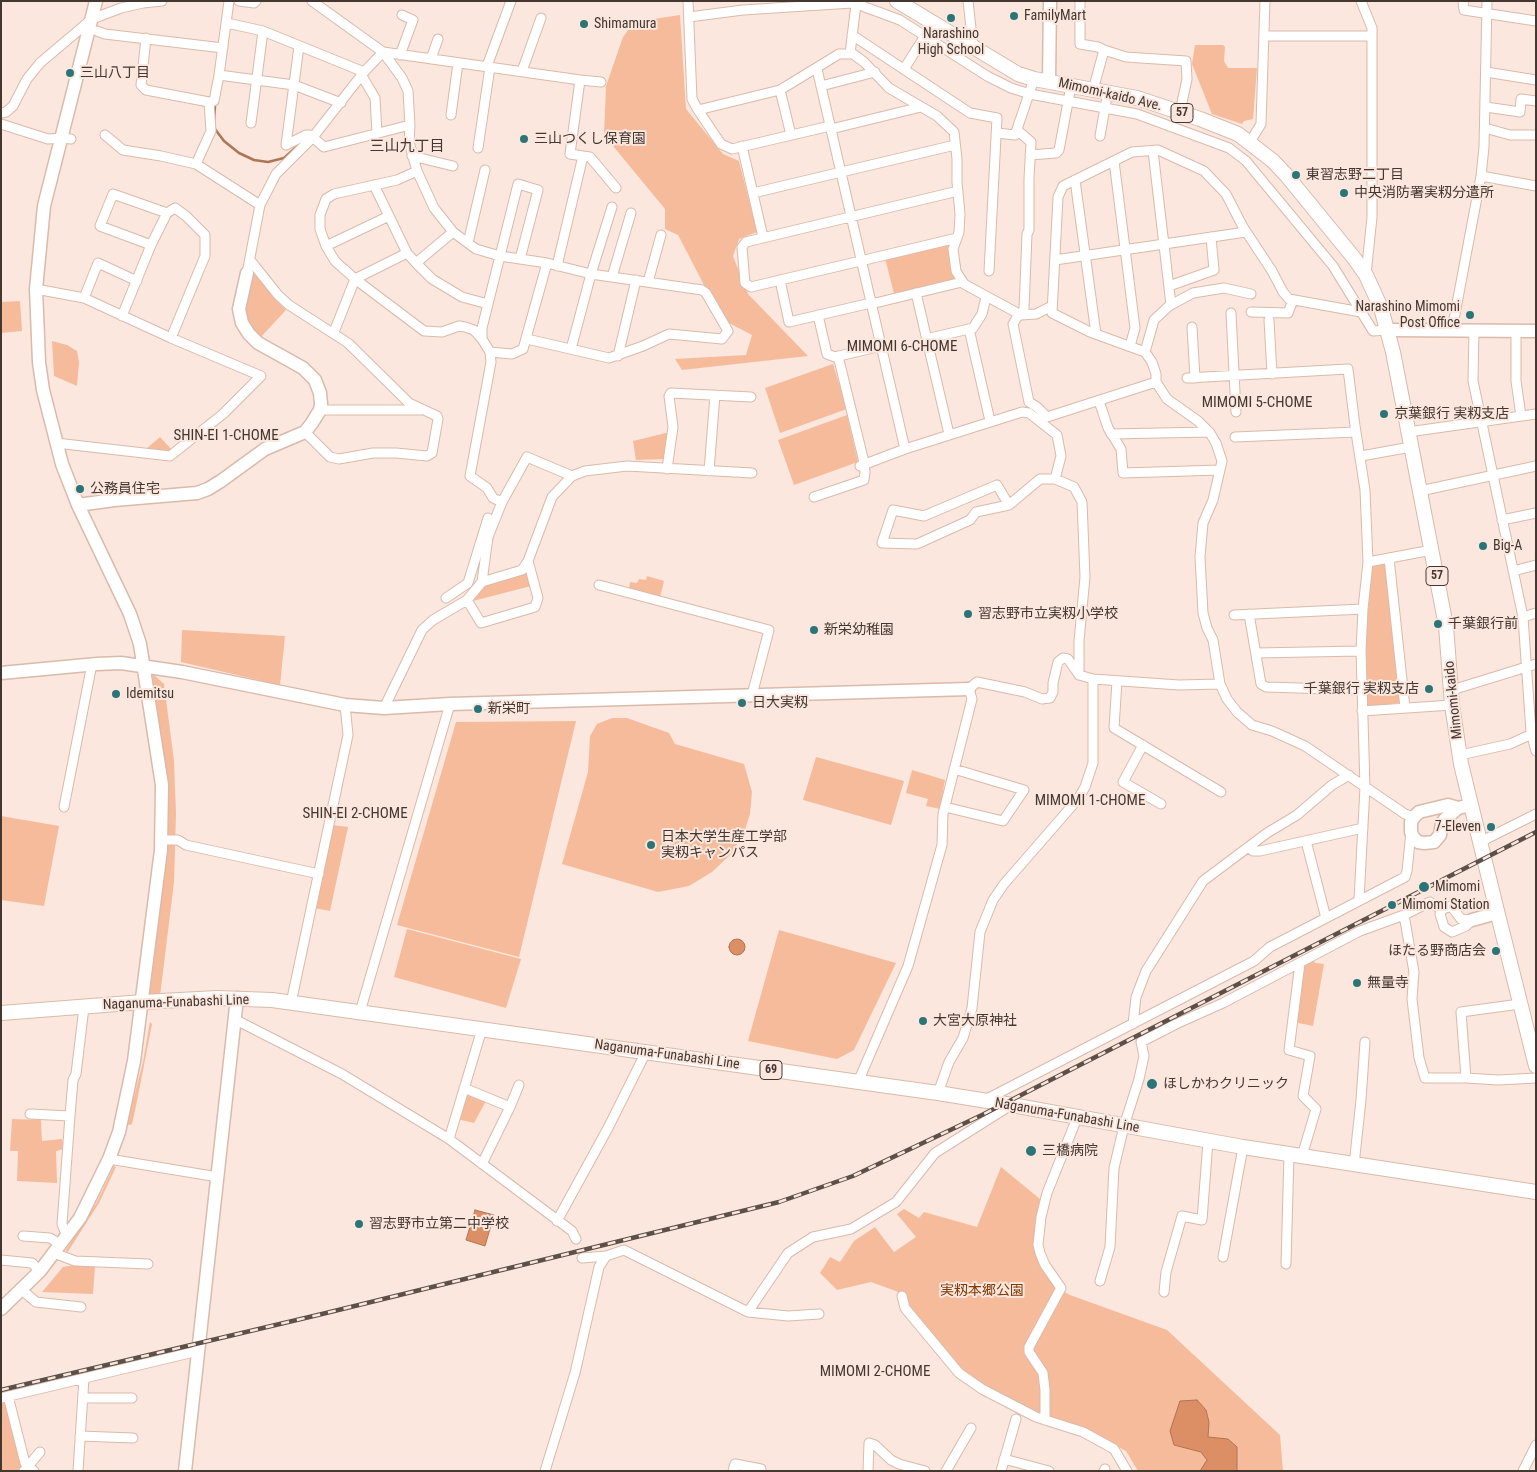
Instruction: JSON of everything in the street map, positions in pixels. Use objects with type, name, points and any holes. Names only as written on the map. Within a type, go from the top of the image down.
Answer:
[{"type":"main road","name":"Mimomi-kaido Ave.","points":[[897,1],[1006,67],[1034,78],[1137,98],[1220,126],[1250,142],[1273,161],[1287,176],[1366,275],[1381,308],[1388,330]]},
{"type":"main road","name":"Mimomi-kaido","points":[[1388,330],[1446,626],[1452,705],[1460,754],[1464,807],[1480,842],[1536,1066]]},
{"type":"main road","name":"Naganuma-Funabashi Line","points":[[1,1012],[143,1002],[236,998],[291,1003],[938,1093],[1243,1147],[1536,1192]]},
{"type":"street","points":[[1,1309],[40,1271],[61,1245],[91,1198],[109,1160],[125,1106],[134,1061],[143,1002],[162,840],[162,784],[140,644],[130,614],[78,505],[62,464],[43,390],[39,362],[36,290],[44,206],[66,139],[94,25],[96,1]]},
{"type":"street","points":[[1,113],[6,112],[13,106],[27,79],[40,63],[94,25],[121,8],[162,1]]},
{"type":"street","points":[[146,38],[141,85],[146,90],[209,102],[214,101],[229,1]]},
{"type":"street","points":[[239,1],[254,3],[256,1]]},
{"type":"street","points":[[312,1],[383,52],[406,84],[410,125],[409,142],[412,156],[434,208],[453,232],[476,249],[500,256],[591,274],[702,290],[706,293],[728,331],[722,339],[669,334],[609,358],[527,339]]},
{"type":"street","points":[[478,148],[488,66],[511,1]]},
{"type":"street","points":[[688,1],[692,99],[721,144],[732,148],[922,107]]},
{"type":"street","points":[[968,1],[973,46]]},
{"type":"street","points":[[1049,81],[1050,1]]},
{"type":"street","points":[[1080,1],[1080,44],[1098,47],[1126,57],[1186,61],[1187,79],[1180,112]]},
{"type":"street","points":[[1250,142],[1261,124],[1265,1]]},
{"type":"street","points":[[1361,1],[1372,28],[1372,217],[1366,275]]},
{"type":"street","points":[[1464,1],[1464,10],[1536,21]]},
{"type":"street","points":[[1452,330],[1481,176],[1486,107],[1487,1]]},
{"type":"street","points":[[689,17],[743,10],[856,4],[900,20],[987,76],[1011,88],[1030,94],[1105,107],[1150,118],[1202,137],[1239,154],[1333,266],[1373,332],[1388,330],[1536,331]]},
{"type":"street","points":[[850,54],[856,4]]},
{"type":"street","points":[[400,55],[413,20],[402,15]]},
{"type":"street","points":[[522,71],[541,18]]},
{"type":"street","points":[[227,23],[262,31],[363,74],[376,98],[377,133]]},
{"type":"street","points":[[94,25],[105,34],[223,48]]},
{"type":"street","points":[[251,123],[262,31]]},
{"type":"street","points":[[852,35],[970,113],[998,118],[989,271]]},
{"type":"street","points":[[904,69],[925,36]]},
{"type":"street","points":[[1264,36],[1372,36]]},
{"type":"street","points":[[431,59],[438,39]]},
{"type":"street","points":[[299,46],[286,145],[306,135],[313,137],[324,147],[410,125]]},
{"type":"street","points":[[1093,90],[1104,50]]},
{"type":"street","points":[[383,52],[601,82]]},
{"type":"street","points":[[78,505],[197,493],[208,489],[265,449],[305,432],[320,410],[320,393],[315,380],[304,368],[258,343],[242,323],[239,309],[260,205],[276,174],[313,137],[383,52]]},
{"type":"street","points":[[698,110],[780,90],[839,54],[850,54],[864,62],[889,88],[936,116],[954,132],[960,214],[959,232],[953,249],[956,271],[962,282],[967,287],[1020,314],[1036,314],[1052,306]]},
{"type":"street","points":[[451,115],[458,62]]},
{"type":"street","points":[[817,69],[905,449]]},
{"type":"street","points":[[821,86],[875,72]]},
{"type":"street","points":[[1486,72],[1536,80]]},
{"type":"street","points":[[219,74],[294,85],[341,103]]},
{"type":"street","points":[[997,133],[1015,135],[1034,78]]},
{"type":"street","points":[[580,80],[570,154],[590,157],[616,188]]},
{"type":"street","points":[[1030,155],[1058,152],[1071,86]]},
{"type":"street","points":[[780,90],[791,135]]},
{"type":"street","points":[[1100,136],[1108,93]]},
{"type":"street","points":[[1486,107],[1520,112],[1521,99],[1536,101]]},
{"type":"street","points":[[196,164],[211,131],[209,102]]},
{"type":"street","points":[[1,124],[48,139],[66,139]]},
{"type":"street","points":[[1485,128],[1510,135],[1536,135]]},
{"type":"street","points":[[1017,130],[1031,142],[1029,230],[1024,309],[1013,324],[1030,409],[1057,435],[1061,456],[1056,479]]},
{"type":"street","points":[[105,135],[123,150],[196,164],[260,205]]},
{"type":"street","points":[[753,193],[955,145]]},
{"type":"street","points":[[742,146],[764,237]]},
{"type":"street","points":[[1361,312],[1289,299],[1236,217],[1226,194],[1204,171],[1158,150],[1132,152],[1063,186],[1058,197],[1052,313],[1096,334],[1145,352],[1152,362],[1156,374],[1156,382],[1166,399],[1198,421],[1216,442],[1221,459],[1220,470],[1214,500],[1203,523],[1200,557],[1203,613],[1213,640],[1220,684],[1228,699],[1237,712],[1252,724],[1305,746],[1365,788],[1405,814],[1414,817]]},
{"type":"street","points":[[1153,151],[1171,305]]},
{"type":"street","points":[[412,156],[452,166]]},
{"type":"street","points":[[557,266],[583,156]]},
{"type":"street","points":[[1114,161],[1135,328],[1130,346]]},
{"type":"street","points":[[468,243],[485,170]]},
{"type":"street","points":[[417,171],[397,180],[334,194],[326,199],[323,204],[320,215],[320,229],[326,246],[335,261],[355,279],[424,331],[442,332],[459,326],[465,326],[474,330],[482,339],[490,352],[491,362],[470,476],[487,488],[493,498],[502,502]]},
{"type":"street","points":[[1481,176],[1536,186]]},
{"type":"street","points":[[1075,180],[1096,334]]},
{"type":"street","points":[[482,339],[482,328],[518,184],[538,190],[520,259]]},
{"type":"street","points":[[374,185],[407,253],[416,263],[432,279],[462,297],[488,304]]},
{"type":"street","points":[[957,238],[751,287],[746,283],[742,247],[746,242],[958,191]]},
{"type":"street","points":[[151,245],[100,226],[113,194],[167,213]]},
{"type":"street","points":[[571,349],[591,274],[612,207]]},
{"type":"street","points":[[122,316],[151,245],[167,213],[174,208],[186,216],[205,235],[204,256],[171,338]]},
{"type":"street","points":[[612,277],[631,214]]},
{"type":"street","points":[[326,246],[389,216]]},
{"type":"street","points":[[416,263],[453,232]]},
{"type":"street","points":[[1055,260],[1246,232]]},
{"type":"street","points":[[648,282],[661,234]]},
{"type":"street","points":[[1169,286],[1214,270],[1211,237]]},
{"type":"street","points":[[334,332],[355,279],[407,253]]},
{"type":"street","points":[[250,260],[278,295],[298,312],[334,332],[359,352],[409,403],[437,416],[438,419],[432,453],[428,456],[373,453],[339,459],[330,457],[305,432]]},
{"type":"street","points":[[84,298],[98,263],[137,281]]},
{"type":"street","points":[[490,352],[512,354],[518,353],[523,349],[546,264]]},
{"type":"street","points":[[618,356],[636,280]]},
{"type":"street","points":[[780,280],[789,322],[962,282]]},
{"type":"street","points":[[1145,352],[1154,320],[1171,305],[1193,293],[1216,289],[1224,288],[1251,294]]},
{"type":"street","points":[[36,290],[84,298],[171,338],[261,376],[223,414],[170,456],[56,443]]},
{"type":"street","points":[[916,293],[949,434]]},
{"type":"street","points":[[926,338],[973,328],[982,314],[986,297]]},
{"type":"street","points":[[1251,312],[1288,313],[1293,300]]},
{"type":"street","points":[[1231,313],[1236,412]]},
{"type":"street","points":[[818,315],[827,354],[835,357],[881,346]]},
{"type":"street","points":[[1269,320],[1272,374]]},
{"type":"street","points":[[1192,327],[1191,378],[1348,370],[1366,490],[1368,562],[1361,651],[1365,788],[1359,900]]},
{"type":"street","points":[[969,329],[990,421]]},
{"type":"street","points":[[1474,330],[1472,381],[1523,617],[1526,667],[1536,752]]},
{"type":"street","points":[[1516,330],[1516,381],[1521,416]]},
{"type":"street","points":[[814,497],[864,480],[865,472],[838,356]]},
{"type":"street","points":[[862,465],[949,434],[1030,409],[1050,417],[1156,382]]},
{"type":"street","points":[[667,469],[673,427],[669,396],[671,393],[751,397]]},
{"type":"street","points":[[709,471],[715,395]]},
{"type":"street","points":[[1099,400],[1108,428],[1121,449],[1123,473],[1220,470]]},
{"type":"street","points":[[320,410],[422,410]]},
{"type":"street","points":[[1408,432],[1536,414]]},
{"type":"street","points":[[1111,434],[1209,432]]},
{"type":"street","points":[[1235,437],[1356,432]]},
{"type":"street","points":[[1361,456],[1411,447]]},
{"type":"street","points":[[384,708],[422,630],[433,620],[467,600],[482,582],[488,537],[502,502],[527,457],[572,476]]},
{"type":"street","points":[[482,582],[522,570],[528,561],[552,497],[572,476],[585,472],[627,466],[752,473]]},
{"type":"street","points":[[1420,491],[1536,466]]},
{"type":"street","points":[[1009,506],[997,485],[924,516],[893,510],[882,543],[917,544],[970,520],[976,512],[1009,506],[1040,479],[1056,479],[1074,487],[1082,502],[1085,577],[1079,641],[1079,675]]},
{"type":"street","points":[[1502,520],[1536,513]]},
{"type":"street","points":[[446,598],[468,584],[488,518]]},
{"type":"street","points":[[1368,562],[1432,550]]},
{"type":"street","points":[[1388,558],[1405,708]]},
{"type":"street","points":[[467,600],[481,623],[535,606],[538,598],[528,561]]},
{"type":"street","points":[[1513,571],[1536,565]]},
{"type":"street","points":[[599,585],[769,630],[752,695]]},
{"type":"street","points":[[1234,615],[1363,609]]},
{"type":"street","points":[[1523,617],[1536,613]]},
{"type":"street","points":[[1248,614],[1260,684],[1266,687],[1361,690]]},
{"type":"street","points":[[1256,653],[1361,651]]},
{"type":"street","points":[[1,673],[121,663],[344,705],[384,708],[450,704],[969,689],[977,682],[1025,692],[1042,698],[1050,698],[1054,692],[1053,683],[1058,662],[1063,658],[1068,659],[1079,675],[1093,679],[1179,685],[1220,684]]},
{"type":"street","points":[[64,807],[92,664]]},
{"type":"street","points":[[1452,690],[1536,664]]},
{"type":"street","points":[[938,1093],[949,1062],[963,1038],[972,1008],[980,932],[993,900],[1004,884],[1078,799],[1085,787],[1093,763],[1093,679]]},
{"type":"street","points":[[1116,681],[1114,728],[1221,792]]},
{"type":"street","points":[[858,1082],[908,966],[942,845],[943,814],[972,699],[969,689]]},
{"type":"street","points":[[360,1012],[450,704]]},
{"type":"street","points":[[291,1003],[348,735],[344,705]]},
{"type":"street","points":[[1362,711],[1452,705]]},
{"type":"street","points":[[1460,754],[1510,744],[1533,732]]},
{"type":"street","points":[[1143,745],[1123,782],[1161,804]]},
{"type":"street","points":[[945,806],[1003,821],[1024,790],[954,769]]},
{"type":"street","points":[[1133,1024],[1136,997],[1146,971],[1203,881],[1248,847],[1297,815],[1332,785],[1349,775]]},
{"type":"street","points":[[982,1101],[1254,961],[1270,947],[1405,877],[1411,822],[1414,817],[1419,812],[1448,805],[1464,807]]},
{"type":"street","points":[[1411,832],[1418,842],[1430,844],[1440,835],[1445,818],[1464,807]]},
{"type":"street","points":[[1480,842],[1536,814]]},
{"type":"street","points":[[1248,847],[1253,851],[1260,851],[1362,828]]},
{"type":"street","points":[[162,840],[178,840],[186,845],[319,874]]},
{"type":"street","points":[[1306,841],[1326,918]]},
{"type":"street","points":[[1100,1281],[1110,1247],[1114,1168],[1144,1056],[1141,1042],[1223,1003],[1360,931],[1404,915],[1430,902],[1442,910]]},
{"type":"street","points":[[1472,920],[1466,926],[1452,932],[1444,927],[1440,914],[1446,907],[1451,906],[1461,919],[1472,920],[1497,913]]},
{"type":"street","points":[[1404,915],[1414,972],[1412,999],[1419,1058],[1425,1078],[1498,1080],[1536,1078]]},
{"type":"street","points":[[1286,1264],[1295,1155],[1316,1109],[1303,1096],[1310,1056],[1288,1050],[1300,963]]},
{"type":"street","points":[[185,1471],[236,998]]},
{"type":"street","points":[[1466,1078],[1461,1012],[1520,1004]]},
{"type":"street","points":[[61,1245],[73,1080],[76,1074],[84,1007]]},
{"type":"street","points":[[234,1019],[342,1074],[449,1139],[572,1232],[576,1239]]},
{"type":"street","points":[[449,1139],[482,1029]]},
{"type":"street","points":[[1354,1164],[1365,1042]]},
{"type":"street","points":[[557,1221],[608,1128],[646,1052]]},
{"type":"street","points":[[482,1164],[510,1108],[519,1085]]},
{"type":"street","points":[[464,1088],[510,1108]]},
{"type":"street","points":[[748,1312],[788,1253],[813,1238],[851,1229],[896,1202],[935,1152],[1012,1105]]},
{"type":"street","points":[[30,1114],[70,1116]]},
{"type":"street","points":[[1045,1420],[1046,1390],[1043,1372],[1029,1352],[1029,1347],[1061,1288],[1046,1265],[1038,1245],[1041,1217],[1047,1193],[1077,1118]]},
{"type":"street","points":[[1164,1292],[1166,1272],[1182,1216],[1202,1220],[1208,1141]]},
{"type":"street","points":[[1223,1257],[1243,1147]]},
{"type":"street","points":[[109,1160],[218,1177]]},
{"type":"street","points":[[23,1236],[50,1238],[61,1245],[75,1261],[148,1264]]},
{"type":"street","points":[[582,1258],[606,1256],[624,1250],[748,1312],[788,1316],[819,1314]]},
{"type":"street","points":[[545,1471],[574,1373],[599,1268],[606,1256]]},
{"type":"street","points":[[1,1260],[32,1263],[40,1271]]},
{"type":"street","points":[[22,1290],[36,1302],[81,1307]]},
{"type":"street","points":[[902,1296],[905,1308],[959,1373],[982,1389],[1045,1420],[1082,1432],[1114,1449],[1127,1471]]},
{"type":"street","points":[[40,1452],[29,1469],[25,1463],[5,1397],[198,1351]]},
{"type":"street","points":[[78,1471],[84,1378]]},
{"type":"street","points":[[83,1398],[132,1398]]},
{"type":"street","points":[[1001,1471],[1016,1419]]},
{"type":"street","points":[[946,1471],[971,1428]]},
{"type":"street","points":[[80,1436],[133,1438]]},
{"type":"street","points":[[868,1471],[869,1443],[875,1445],[891,1460],[899,1464],[926,1471]]},
{"type":"street","points":[[1523,1471],[1536,1445]]},
{"type":"street","points":[[1004,1459],[1049,1471]]},
{"type":"street","points":[[733,1471],[734,1464],[761,1469],[761,1471]]},
{"type":"green space","points":[[680,15],[686,109],[723,154],[739,161],[757,232],[739,239],[733,256],[748,294],[808,356],[682,370],[675,359],[746,355],[752,335],[729,323],[704,285],[678,235],[665,229],[665,209],[604,135],[606,86],[623,37],[634,22]]},
{"type":"green space","points":[[1195,45],[1223,45],[1225,47],[1224,61],[1228,68],[1257,68],[1253,119],[1244,121],[1242,124],[1212,114],[1192,64]]},
{"type":"green space","points":[[951,243],[951,269],[957,280],[894,294],[885,258]]},
{"type":"green space","points":[[255,273],[286,310],[260,338],[251,331],[243,311],[250,277]]},
{"type":"green space","points":[[20,301],[22,331],[1,333],[1,302]]},
{"type":"green space","points":[[52,341],[67,345],[77,351],[79,362],[77,386],[54,376]]},
{"type":"green space","points":[[833,364],[847,409],[780,433],[765,388]]},
{"type":"green space","points":[[847,415],[858,462],[794,485],[778,440]]},
{"type":"green space","points":[[670,432],[665,459],[636,460],[633,441]]},
{"type":"green space","points":[[160,437],[173,451],[170,453],[146,449]]},
{"type":"green space","points":[[1386,563],[1402,703],[1367,706],[1366,643],[1371,566]]},
{"type":"green space","points":[[525,574],[528,576],[531,586],[473,601],[485,585]]},
{"type":"green space","points":[[647,576],[664,581],[660,597],[629,589],[630,582],[637,583],[639,579],[646,580]]},
{"type":"green space","points":[[182,630],[285,636],[280,685],[181,662]]},
{"type":"green space","points":[[153,674],[164,684],[174,761],[176,814],[174,882],[160,996],[147,996],[153,969],[159,911]]},
{"type":"green space","points":[[612,718],[627,718],[669,733],[675,744],[744,764],[752,792],[750,814],[743,836],[729,856],[712,872],[689,886],[658,892],[562,864],[588,772],[590,736],[597,724]]},
{"type":"green space","points":[[576,721],[519,957],[397,925],[456,722]]},
{"type":"green space","points":[[816,757],[904,781],[891,825],[803,800]]},
{"type":"green space","points":[[912,770],[945,780],[940,809],[926,806],[928,799],[906,793]]},
{"type":"green space","points":[[1,816],[59,826],[44,906],[1,900]]},
{"type":"green space","points":[[332,825],[348,827],[330,911],[314,908]]},
{"type":"green space","points":[[407,929],[521,959],[506,1008],[394,977]]},
{"type":"green space","points":[[779,930],[896,963],[854,1050],[837,1059],[748,1041]]},
{"type":"green space","points":[[1313,959],[1315,963],[1324,964],[1313,1026],[1294,1022],[1302,964]]},
{"type":"green space","points":[[150,1022],[152,1024],[136,1106],[132,1124],[129,1125],[127,1124],[143,1062]]},
{"type":"green space","points":[[465,1093],[486,1101],[474,1123],[457,1119]]},
{"type":"green space","points":[[12,1119],[41,1120],[42,1141],[62,1139],[64,1149],[56,1151],[57,1183],[17,1181],[18,1151],[10,1151]]},
{"type":"green space","points":[[114,1166],[116,1167],[99,1203],[67,1253],[66,1250],[97,1202]]},
{"type":"green space","name":"実籾本郷公園","points":[[1001,1167],[1040,1199],[1034,1238],[1042,1268],[1055,1287],[1070,1295],[1167,1330],[1280,1435],[1283,1471],[1138,1471],[1126,1451],[1085,1429],[1049,1418],[974,1379],[962,1369],[908,1307],[904,1294],[871,1282],[837,1290],[820,1273],[830,1257],[840,1262],[854,1241],[875,1227],[894,1252],[916,1237],[897,1214],[904,1209],[919,1218],[924,1212],[977,1227]]},
{"type":"green space","points":[[75,1265],[95,1267],[93,1294],[42,1292],[63,1267]]},
{"type":"green space","points":[[8,1401],[26,1467],[23,1471],[1,1471],[1,1402]]},
{"type":"shaded area","points":[[737,939],[743,941],[745,947],[743,953],[737,955],[731,953],[729,947],[731,941]]},
{"type":"shaded area","points":[[475,1210],[494,1215],[485,1246],[466,1240]]},
{"type":"shaded area","points":[[1197,1400],[1206,1410],[1209,1422],[1208,1437],[1228,1439],[1237,1447],[1237,1471],[1200,1471],[1207,1460],[1201,1452],[1174,1445],[1170,1431],[1180,1401]]},
{"type":"waterway","points":[[214,121],[215,106]]},
{"type":"waterway","points":[[215,129],[224,141],[239,153],[254,160],[268,162],[284,158],[303,141]]},
{"type":"railway","points":[[1,1390],[322,1314],[779,1202],[853,1176],[982,1115],[1536,832]]},
{"type":"place","name":"FamilyMart","points":[[1014,16]]},
{"type":"place","name":"Narashino High School","points":[[951,18]]},
{"type":"place","name":"Shimamura","points":[[584,24]]},
{"type":"place","name":"三山八丁目","points":[[70,73]]},
{"type":"place","name":"三山つくし保育園","points":[[524,139]]},
{"type":"place","name":"東習志野二丁目","points":[[1296,175]]},
{"type":"place","name":"中央消防署実籾分遣所","points":[[1344,193]]},
{"type":"place","name":"Narashino Mimomi Post Office","points":[[1470,315]]},
{"type":"place","name":"京葉銀行 実籾支店","points":[[1384,414]]},
{"type":"place","name":"公務員住宅","points":[[80,489]]},
{"type":"place","name":"Big-A","points":[[1483,546]]},
{"type":"place","name":"習志野市立実籾小学校","points":[[968,614]]},
{"type":"place","name":"千葉銀行前","points":[[1438,624]]},
{"type":"place","name":"新栄幼稚園","points":[[814,630]]},
{"type":"place","name":"千葉銀行 実籾支店","points":[[1429,689]]},
{"type":"place","name":"Idemitsu","points":[[116,694]]},
{"type":"place","name":"日大実籾","points":[[742,703]]},
{"type":"place","name":"新栄町","points":[[478,709]]},
{"type":"place","name":"7-Eleven","points":[[1491,827]]},
{"type":"place","name":"日本大学生産工学部 実籾キャンパス","points":[[651,845]]},
{"type":"place","name":"Mimomi","points":[[1424,887]]},
{"type":"place","name":"Mimomi Station","points":[[1392,905]]},
{"type":"place","name":"ほたる野商店会","points":[[1496,951]]},
{"type":"place","name":"無量寺","points":[[1357,983]]},
{"type":"place","name":"大宮大原神社","points":[[923,1021]]},
{"type":"place","name":"ほしかわクリニック","points":[[1152,1084]]},
{"type":"place","name":"三橋病院","points":[[1031,1151]]},
{"type":"place","name":"習志野市立第二中学校","points":[[359,1224]]},
{"type":"district","name":"三山九丁目","points":[[407,147]]},
{"type":"district","name":"MIMOMI 6-CHOME","points":[[902,347]]},
{"type":"district","name":"MIMOMI 5-CHOME","points":[[1257,403]]},
{"type":"district","name":"SHIN-EI 1-CHOME","points":[[226,436]]},
{"type":"district","name":"MIMOMI 1-CHOME","points":[[1090,801]]},
{"type":"district","name":"SHIN-EI 2-CHOME","points":[[355,814]]},
{"type":"district","name":"MIMOMI 2-CHOME","points":[[875,1372]]}]
